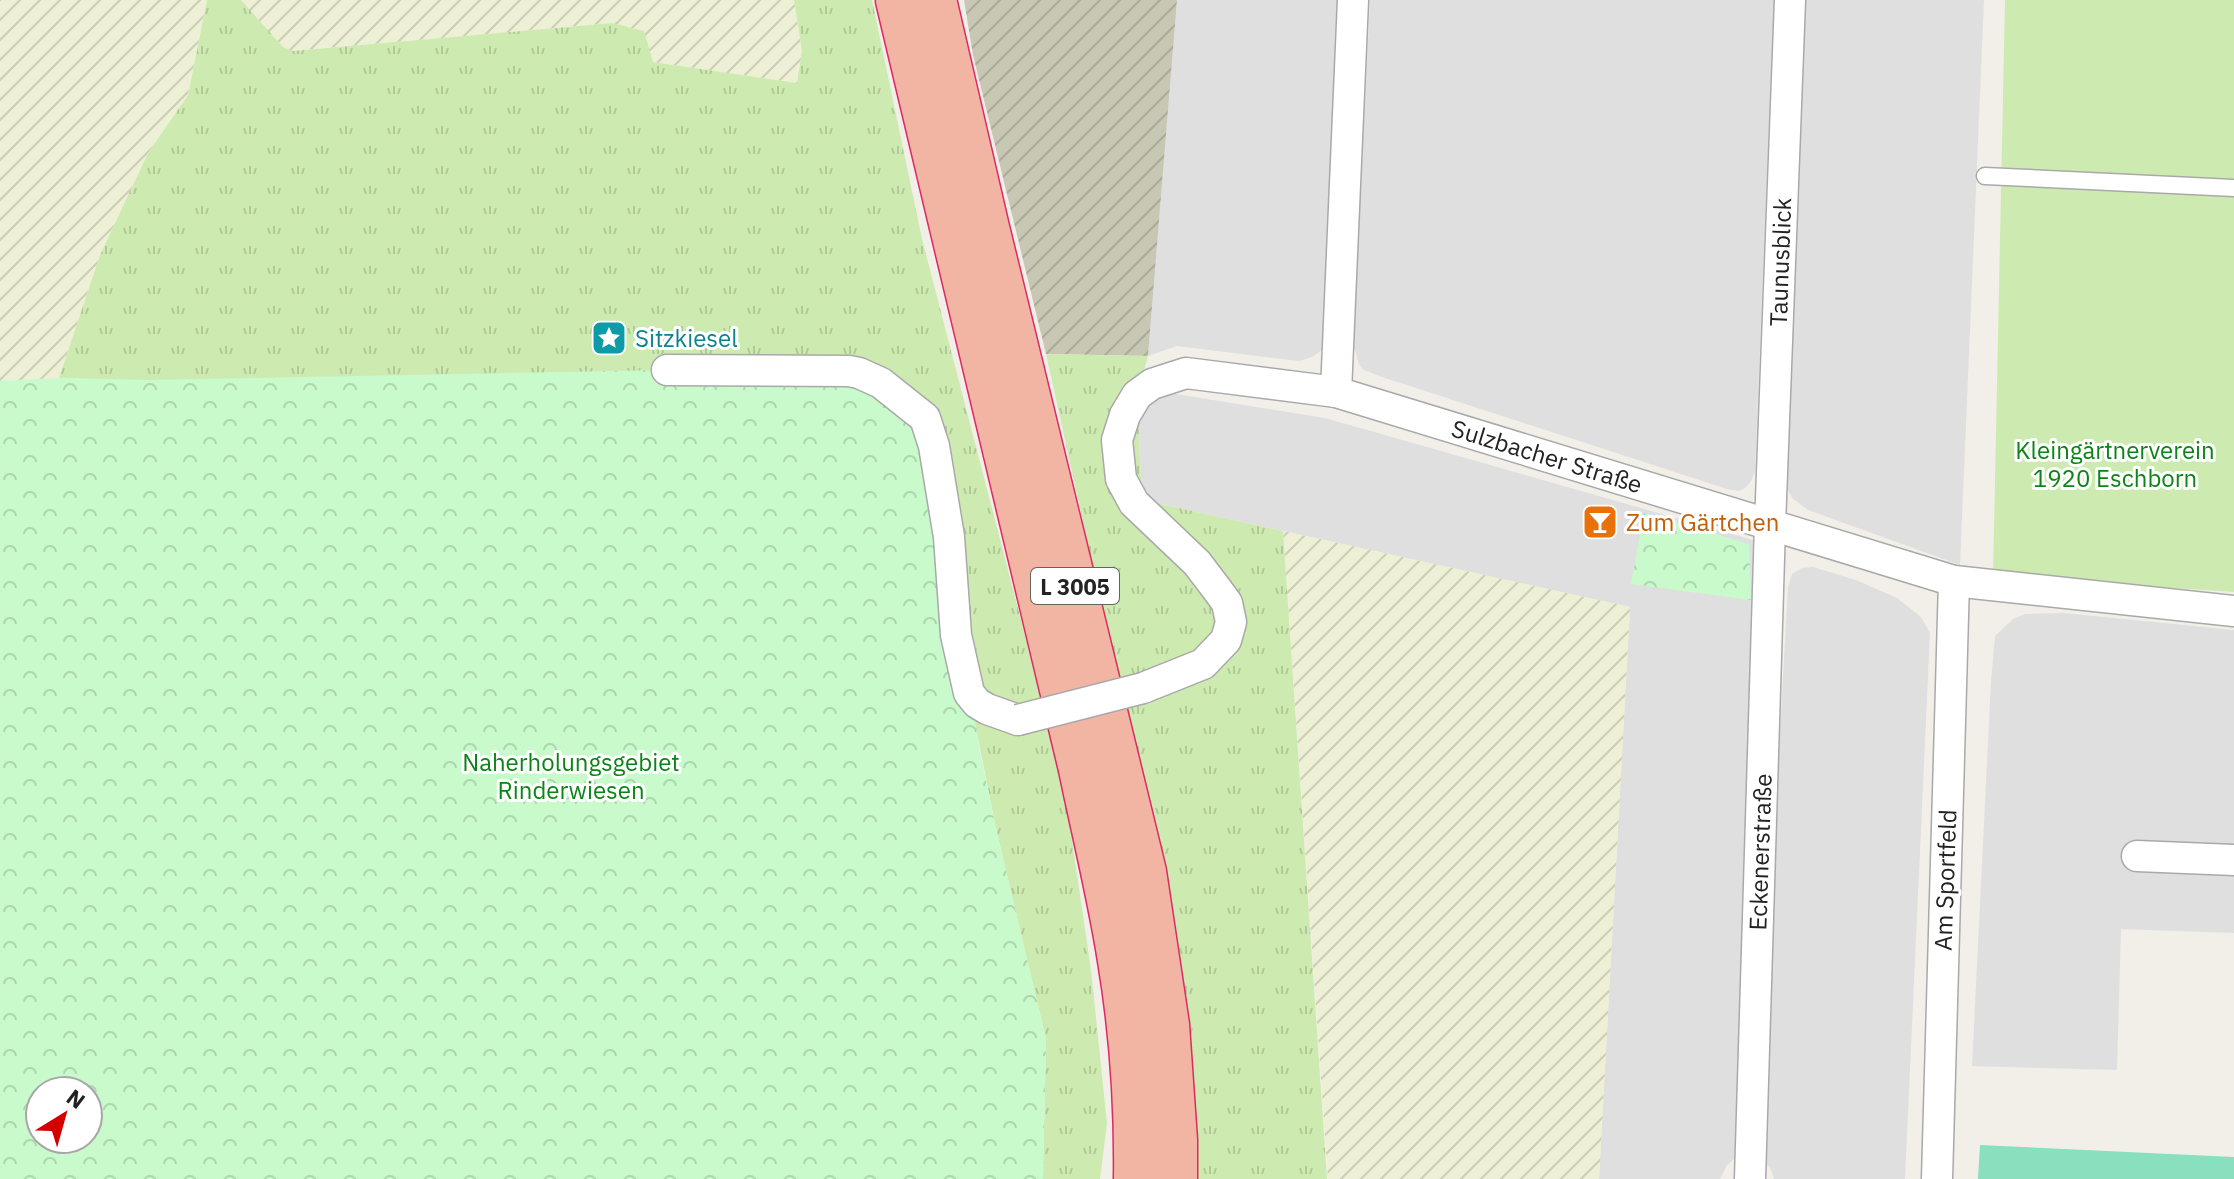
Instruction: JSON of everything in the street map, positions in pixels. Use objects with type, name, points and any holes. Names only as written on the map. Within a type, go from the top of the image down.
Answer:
[{"type":"highway","name":"L 3005","points":[[898,0],[1103,872],[1130,1032],[1136,1179]]},
{"type":"highway","name":"L 3005","points":[[934,0],[1144,872],[1167,1025],[1175,1179]]},
{"type":"street","points":[[1336,392],[1353,0]]},
{"type":"street","name":"Taunusblick","points":[[1770,525],[1790,0]]},
{"type":"street","name":"Sulzbacher Straße","points":[[667,370],[849,371],[881,383],[925,418],[934,446],[949,537],[956,635],[969,693],[987,709],[1018,720],[1143,688],[1203,664],[1226,640],[1231,622],[1227,603],[1197,563],[1134,503],[1121,479],[1117,440],[1125,415],[1137,395],[1152,384],[1186,373],[1336,392],[1954,581],[2234,611]]},
{"type":"street","name":"Eckenerstraße","points":[[1750,1179],[1770,525]]},
{"type":"street","name":"Am Sportfeld","points":[[1937,1179],[1954,581]]},
{"type":"street","points":[[2137,856],[2234,860]]},
{"type":"lane","points":[[1985,176],[2234,188]]},
{"type":"shaded area","points":[[0,0],[207,0],[188,95],[148,153],[100,255],[59,378],[0,381]]},
{"type":"shaded area","points":[[241,0],[794,0],[802,51],[797,83],[653,62],[612,23],[293,51],[283,48]]},
{"type":"shaded area","points":[[964,0],[1177,0],[1148,356],[1046,354],[973,55]]},
{"type":"shaded area","points":[[1177,0],[1341,0],[1327,340],[1322,350],[1312,357],[1299,361],[1177,346],[1148,356]]},
{"type":"shaded area","points":[[1370,0],[1774,0],[1755,471],[1745,488],[1739,491],[1727,489],[1379,376],[1364,370],[1359,364],[1354,347],[1354,325]]},
{"type":"shaded area","points":[[1801,0],[1984,0],[1960,565],[1808,510],[1792,498],[1785,484]]},
{"type":"shaded area","points":[[1152,384],[1176,394],[1325,418],[1753,540],[1758,544],[1745,1156],[1735,1158],[1727,1165],[1720,1179],[1599,1179],[1630,607],[1142,500],[1137,395]]},
{"type":"shaded area","points":[[1283,531],[1630,607],[1599,1179],[1328,1179]]},
{"type":"shaded area","points":[[1813,567],[1856,580],[1897,598],[1921,617],[1930,633],[1905,1179],[1774,1179],[1770,1167],[1756,1157],[1788,588],[1792,574],[1802,568]]},
{"type":"shaded area","points":[[2064,613],[2234,630],[2234,854],[2137,842],[2126,845],[2121,855],[2124,866],[2134,871],[2234,872],[2234,933],[2121,929],[2117,1070],[1972,1066],[1995,636],[2013,619],[2025,614]]},
{"type":"green space","name":"Naherholungsgebiet Rinderwiesen","points":[[207,0],[241,0],[283,47],[293,51],[612,23],[644,31],[653,62],[797,83],[802,51],[794,0],[872,0],[922,239],[1067,806],[1091,970],[1107,1123],[1100,1179],[1043,1179],[1046,1039],[997,833],[969,693],[634,928],[104,1138],[104,1075],[24,1075],[24,1155],[61,1155],[0,1179],[0,404],[148,381],[59,378],[100,255],[148,153],[188,95]]},
{"type":"green space","name":"Kleingärtnerverein 1920 Eschborn","points":[[2005,0],[2234,0],[2234,592],[1993,576]]},
{"type":"green space","points":[[1046,354],[1148,356],[1137,395],[1142,500],[1283,531],[1327,1179],[1193,1179],[1148,817]]},
{"type":"green space","name":"Naherholungsgebiet Rinderwiesen","points":[[667,370],[849,371],[925,418],[980,752],[1046,1039],[1043,1179],[0,1179],[0,381],[59,378],[150,380]]},
{"type":"green space","points":[[1644,513],[1749,544],[1751,600],[1631,584]]},
{"type":"green space","points":[[1980,1145],[2234,1157],[2234,1179],[1978,1179]]},
{"type":"place","name":"Sitzkiesel","points":[[609,338]]},
{"type":"place","name":"Zum Gärtchen","points":[[1600,522]]}]
